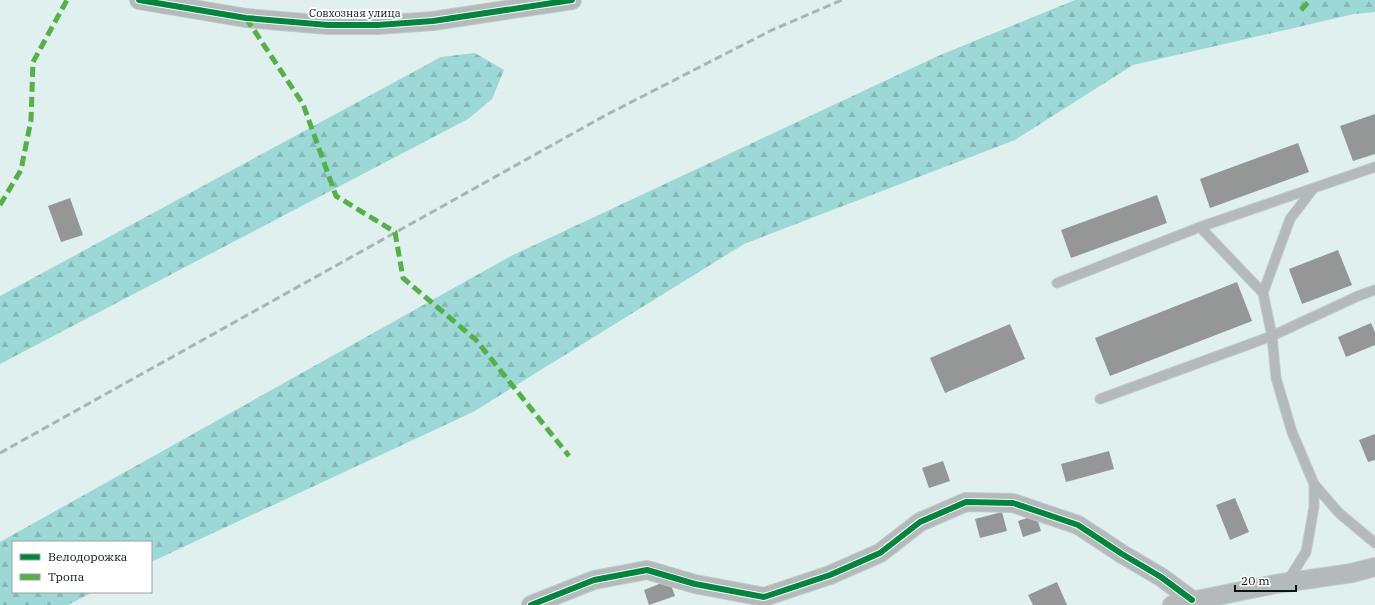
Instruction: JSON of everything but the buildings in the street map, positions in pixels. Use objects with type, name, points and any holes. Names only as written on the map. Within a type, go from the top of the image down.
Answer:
[{"type":"street","name":"Совхозная улица","points":[[139,0],[246,18],[328,25],[378,25],[433,22],[572,0]]},
{"type":"street","points":[[531,605],[594,580],[647,570],[695,584],[764,597],[830,575],[880,553],[920,522],[966,502],[1013,503],[1078,524],[1122,554],[1161,577],[1192,600]]},
{"type":"street","points":[[1172,605],[1286,582],[1375,568]]},
{"type":"lane","points":[[1057,283],[1200,227],[1375,168]]},
{"type":"lane","points":[[1262,293],[1290,219],[1313,189]]},
{"type":"lane","points":[[1200,227],[1262,293],[1272,336],[1276,378],[1292,432],[1314,484],[1339,513],[1375,543]]},
{"type":"lane","points":[[1100,399],[1272,336],[1358,296],[1375,290]]},
{"type":"lane","points":[[1286,582],[1306,552],[1314,507],[1314,484]]},
{"type":"green space","points":[[1075,0],[1375,0],[1375,12],[1354,14],[1133,65],[1015,140],[744,244],[473,412],[152,562],[152,541],[12,541],[12,593],[91,593],[68,605],[0,605],[0,542],[511,256],[938,56]]},
{"type":"green space","points":[[475,53],[504,70],[492,99],[468,119],[0,364],[0,296],[441,57]]},
{"type":"railway","points":[[0,453],[606,115],[772,30],[842,0]]},
{"type":"marked path","points":[[0,205],[21,170],[31,120],[33,62],[67,0]]},
{"type":"marked path","points":[[1301,10],[1310,0]]},
{"type":"marked path","points":[[246,18],[303,104],[336,196],[395,232],[403,278],[476,340],[569,456]]},
{"type":"cycle path","points":[[139,0],[246,18],[328,25],[378,25],[433,21],[572,0]]},
{"type":"cycle path","points":[[531,605],[594,580],[647,570],[695,584],[764,597],[830,575],[880,553],[920,522],[966,502],[1013,503],[1078,525],[1122,554],[1161,577],[1192,600]]}]
